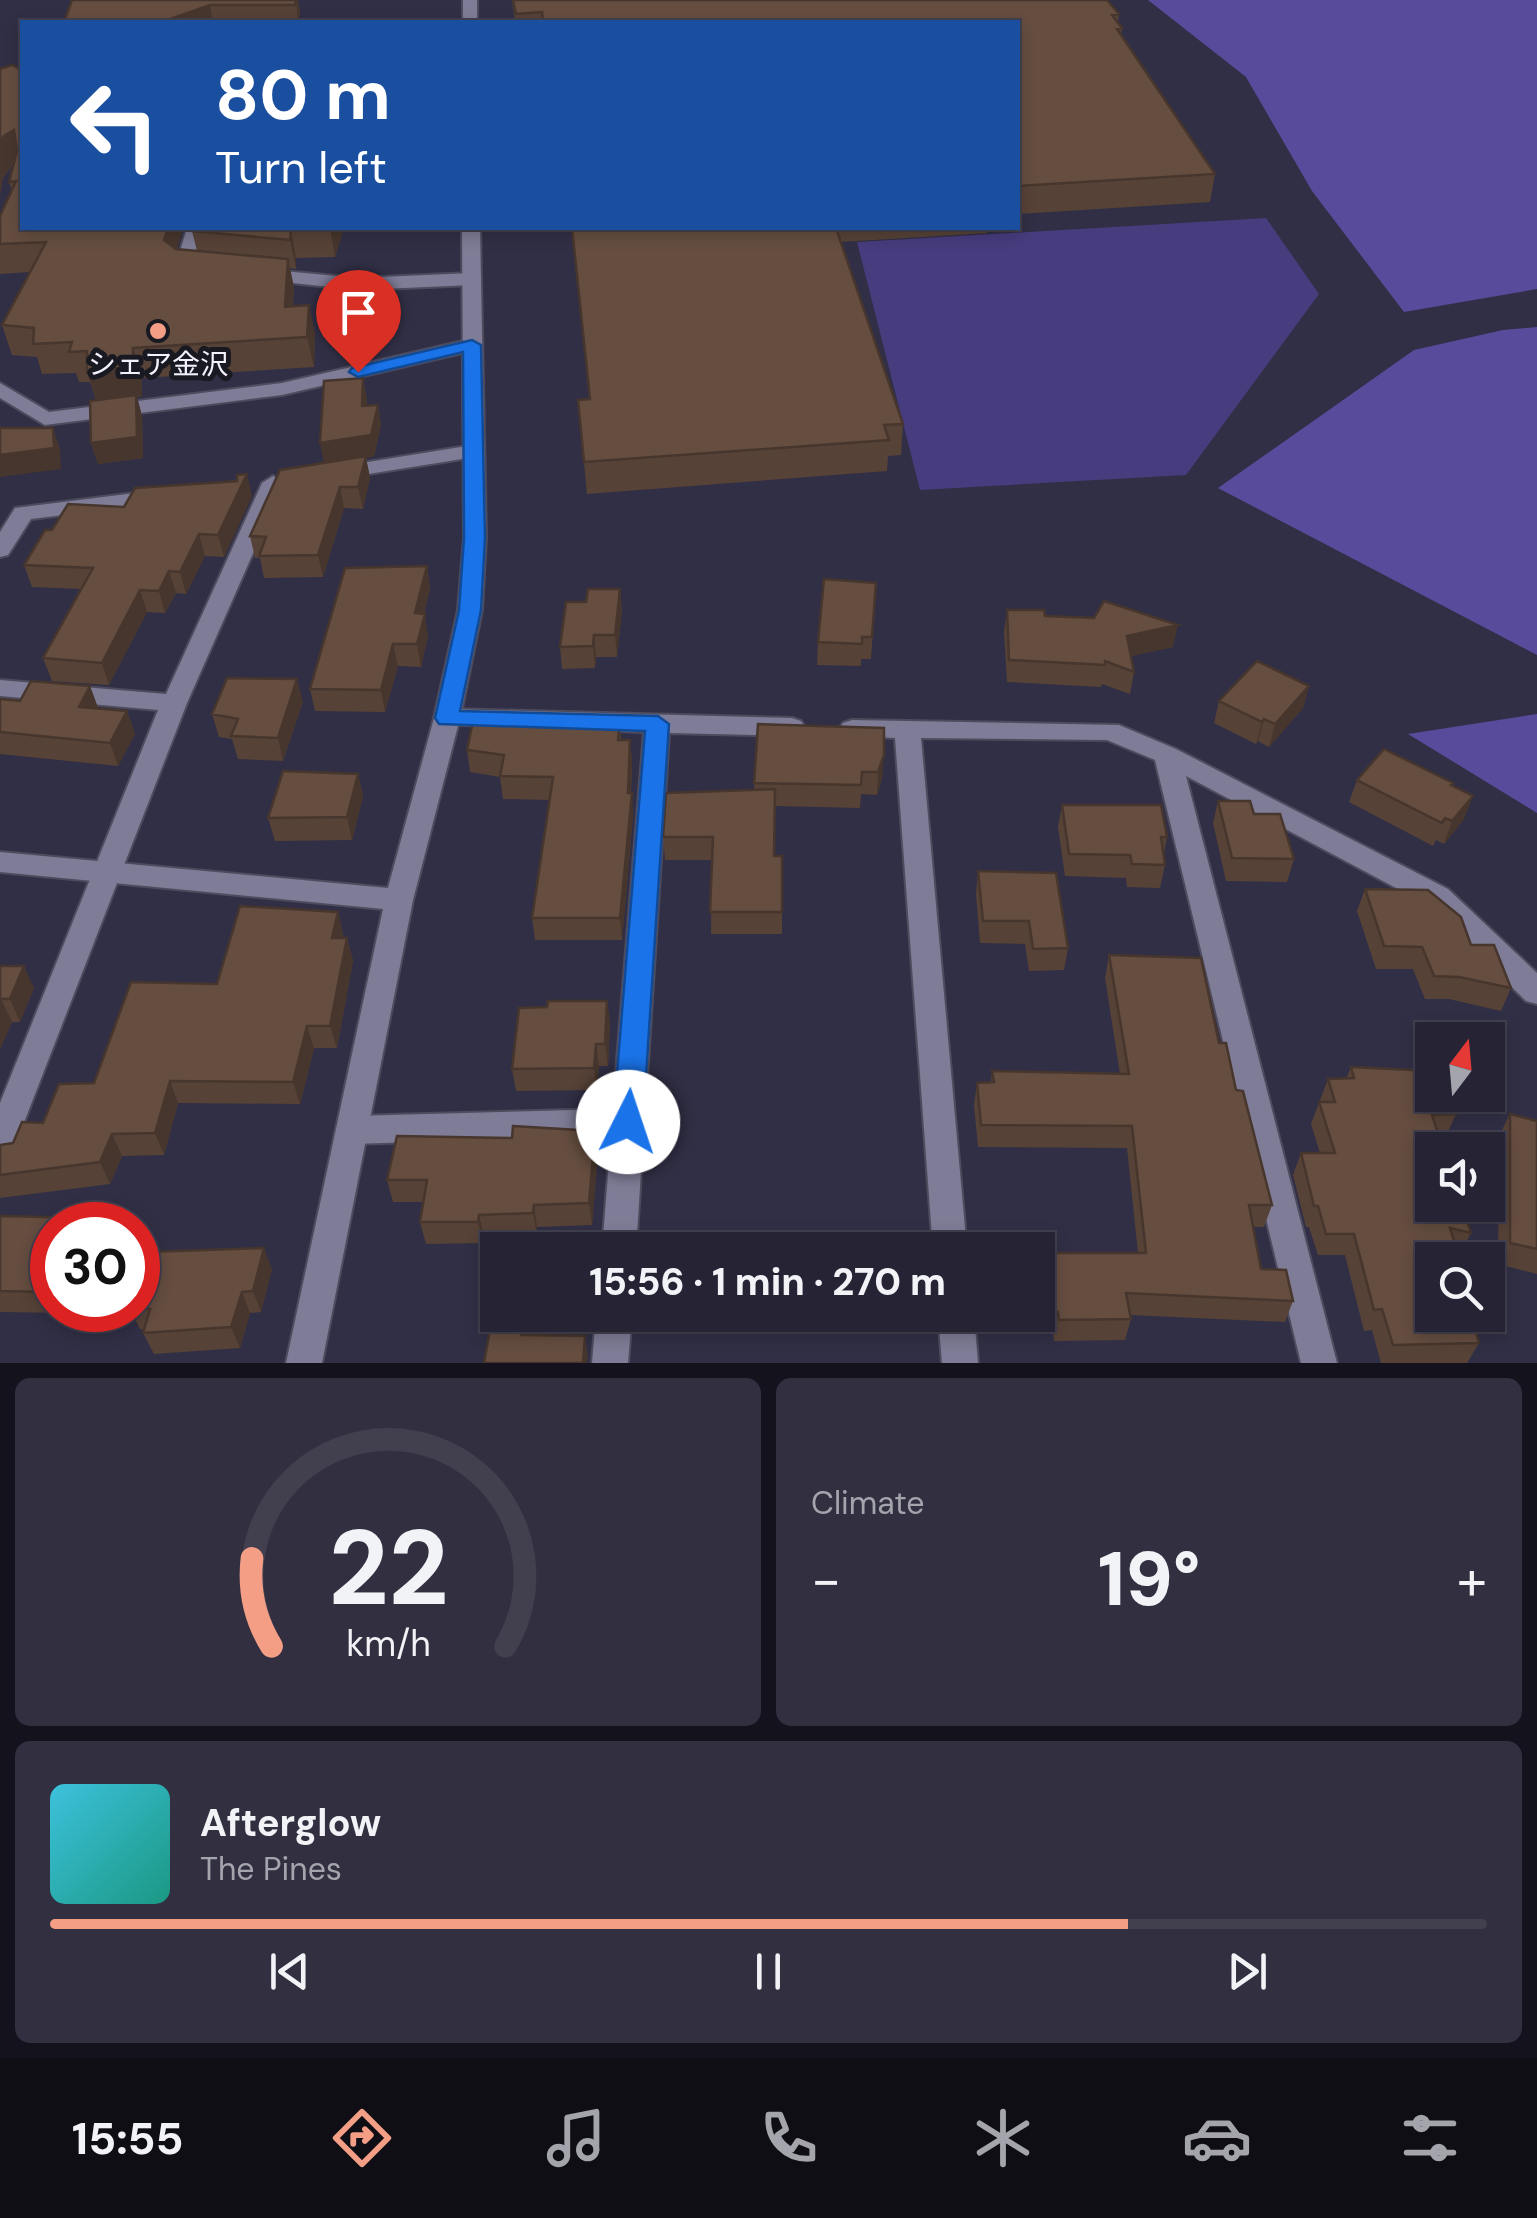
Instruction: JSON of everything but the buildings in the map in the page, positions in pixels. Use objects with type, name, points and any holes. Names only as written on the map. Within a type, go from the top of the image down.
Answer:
[{"type":"street","points":[[195,230],[184,268],[358,284],[472,279]]},
{"type":"street","points":[[304,1363],[399,900],[447,718],[470,610],[474,538],[471,230]]},
{"type":"street","points":[[0,388],[44,419],[282,389],[472,345]]},
{"type":"street","points":[[0,1144],[10,1091],[107,872],[174,703],[282,482],[472,452]]},
{"type":"street","points":[[0,550],[23,514],[177,495]]},
{"type":"street","points":[[0,688],[174,703]]},
{"type":"street","points":[[447,718],[1110,731],[1167,755],[1438,897],[1537,992]]},
{"type":"street","points":[[619,1232],[658,724]]},
{"type":"street","points":[[907,730],[949,1232]]},
{"type":"street","points":[[1167,755],[1320,1363]]},
{"type":"street","points":[[0,862],[399,900]]},
{"type":"street","points":[[352,1130],[628,1122]]},
{"type":"street","points":[[610,1363],[613,1332]]},
{"type":"street","points":[[957,1332],[960,1363]]},
{"type":"shaded area","points":[[1148,0],[1537,0],[1537,289],[1404,312],[1312,191],[1246,77]]},
{"type":"shaded area","points":[[1266,218],[1319,294],[1186,475],[920,490],[857,242]]},
{"type":"shaded area","points":[[1537,327],[1537,655],[1218,488],[1414,350],[1503,330]]},
{"type":"shaded area","points":[[1537,714],[1537,813],[1408,734]]},
{"type":"place","name":"シェア金沢","points":[[158,331]]},
{"type":"route","points":[[358,372],[472,345],[474,538],[470,610],[447,718],[658,724],[628,1122]]}]
